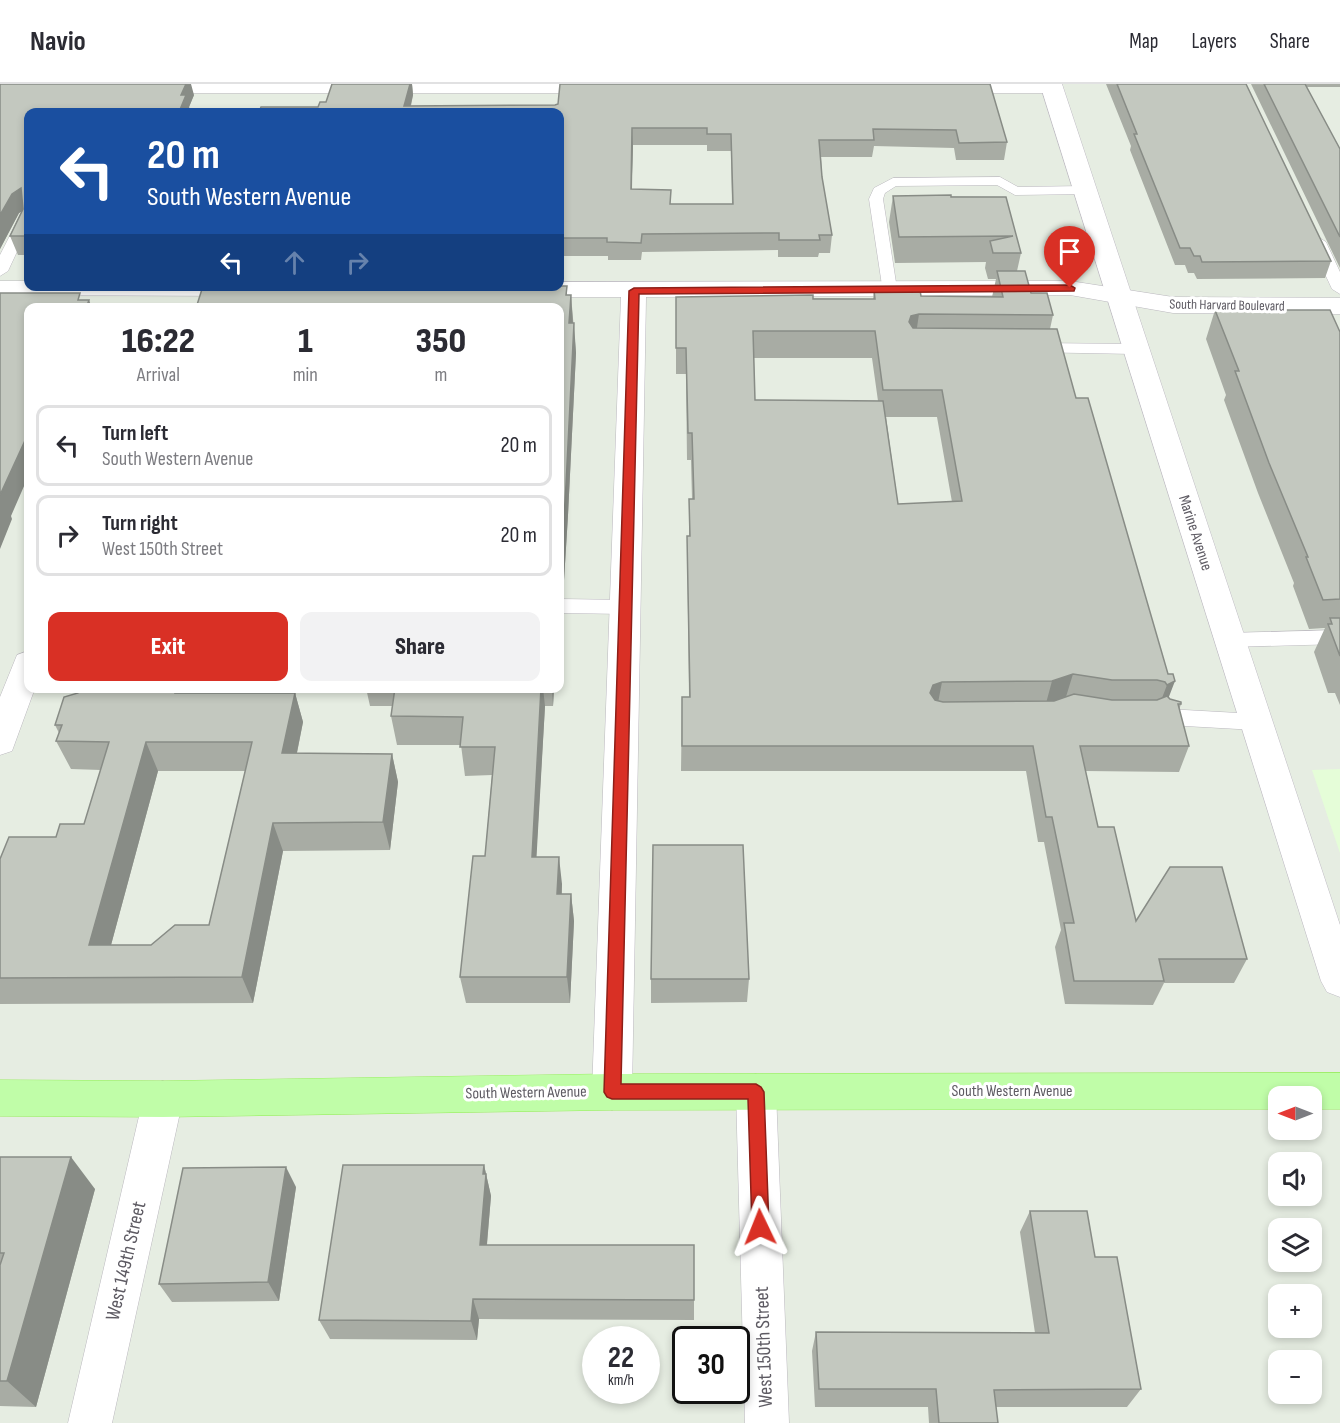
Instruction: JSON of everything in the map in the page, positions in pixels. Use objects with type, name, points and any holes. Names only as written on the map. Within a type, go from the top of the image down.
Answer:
[{"type":"main road","name":"South Western Avenue","points":[[0,1098],[163,1099],[612,1092],[1340,1091]]},
{"type":"street","points":[[928,87],[1051,86]]},
{"type":"street","name":"Marine Avenue","points":[[1051,86],[1340,981]]},
{"type":"street","points":[[131,87],[236,92],[618,87]]},
{"type":"street","points":[[0,288],[24,289]]},
{"type":"street","name":"South Harvard Boulevard","points":[[564,290],[1070,288],[1173,305],[1340,306]]},
{"type":"street","points":[[82,291],[163,294],[228,291]]},
{"type":"street","points":[[612,1092],[634,291]]},
{"type":"street","points":[[0,742],[24,674]]},
{"type":"street","name":"West 150th Street","points":[[756,1092],[767,1423]]},
{"type":"street","name":"West 149th Street","points":[[90,1423],[163,1099]]},
{"type":"lane","points":[[889,289],[883,205],[879,191],[893,182],[1000,181],[1012,198],[1085,190]]},
{"type":"lane","points":[[0,271],[24,214]]},
{"type":"lane","points":[[1310,226],[1340,289]]},
{"type":"lane","points":[[1019,348],[1135,349]]},
{"type":"lane","points":[[564,606],[626,607]]},
{"type":"lane","points":[[1230,640],[1340,637]]},
{"type":"lane","points":[[1167,717],[1256,722]]},
{"type":"shaded area","points":[[1340,769],[1340,853],[1312,770]]},
{"type":"building","points":[[0,84],[186,84],[181,95],[186,95],[181,108],[24,108],[24,236],[10,236],[23,209],[21,188],[12,194],[0,215]]},
{"type":"building","points":[[332,84],[410,84],[404,106],[555,105],[558,104],[560,84],[990,84],[1007,142],[959,143],[956,130],[873,129],[874,140],[819,140],[822,177],[832,235],[819,235],[820,240],[779,240],[779,233],[642,234],[641,243],[607,242],[607,238],[564,238],[564,108],[261,108],[318,107],[320,102],[326,102]],"holes":[[[632,128],[707,128],[707,134],[731,134],[733,204],[670,204],[671,190],[631,189]]]},
{"type":"building","points":[[1117,84],[1246,84],[1331,261],[1202,262],[1200,256],[1194,256],[1190,248],[1180,248],[1134,134],[1137,134]]},
{"type":"building","points":[[1264,84],[1305,84],[1340,149],[1340,237]]},
{"type":"building","points":[[951,195],[951,197],[1006,197],[1021,253],[993,253],[990,241],[1013,236],[899,237],[893,196]]},
{"type":"building","points":[[997,271],[1025,271],[1031,293],[1047,293],[1053,315],[919,314],[911,316],[909,322],[913,328],[1057,329],[1076,398],[1088,398],[1168,674],[1173,674],[1175,681],[1167,685],[1157,680],[1112,680],[1073,674],[1052,681],[942,682],[933,685],[930,693],[935,700],[943,702],[1054,701],[1074,694],[1112,700],[1157,700],[1167,696],[1181,702],[1178,704],[1189,746],[1080,746],[1098,827],[1114,827],[1136,921],[1170,867],[1222,867],[1247,959],[1159,959],[1164,981],[1074,981],[1064,923],[1074,923],[1052,817],[1046,817],[1033,746],[682,746],[682,697],[690,697],[687,536],[690,536],[689,499],[694,499],[692,433],[688,433],[686,348],[676,348],[676,297],[813,295],[813,299],[875,299],[874,290],[920,290],[921,296],[1003,297]],"holes":[[[753,331],[875,331],[883,390],[942,390],[962,501],[898,504],[883,401],[755,400]]]},
{"type":"building","points":[[564,286],[567,286],[566,295],[571,295],[569,323],[574,323],[564,518],[564,303],[198,303],[201,291],[564,291]]},
{"type":"building","points":[[0,293],[80,293],[78,300],[89,300],[88,303],[24,303],[24,443],[0,495]]},
{"type":"building","points":[[1215,310],[1330,310],[1340,332],[1340,599],[1323,600],[1306,557],[1308,557],[1269,463],[1235,371],[1239,371]]},
{"type":"building","points":[[1330,618],[1340,618],[1340,656],[1328,624],[1332,624]]},
{"type":"building","points":[[78,693],[295,693],[282,753],[392,754],[383,822],[273,823],[242,977],[0,978],[0,859],[9,837],[56,837],[60,824],[84,824],[109,742],[56,741],[62,725],[55,725],[64,697]],"holes":[[[146,742],[252,742],[209,925],[175,925],[151,945],[89,945]]]},
{"type":"building","points":[[394,693],[541,693],[532,857],[559,857],[557,894],[571,894],[567,977],[460,977],[473,856],[485,856],[495,747],[460,747],[463,717],[391,716]]},
{"type":"building","points":[[653,845],[743,845],[749,979],[651,979]]},
{"type":"building","points":[[0,1157],[71,1157],[7,1381],[0,1381],[0,1265],[4,1253],[0,1253]]},
{"type":"building","points":[[343,1165],[484,1165],[483,1174],[486,1174],[480,1245],[694,1245],[694,1300],[473,1299],[471,1321],[319,1320]]},
{"type":"building","points":[[286,1167],[268,1282],[159,1284],[183,1168]]},
{"type":"building","points":[[1030,1211],[1087,1211],[1095,1257],[1117,1257],[1141,1389],[994,1390],[998,1423],[939,1423],[936,1389],[819,1389],[816,1332],[1049,1333]]},
{"type":"route","points":[[760,1227],[756,1092],[612,1092],[634,291],[1070,288]]}]
